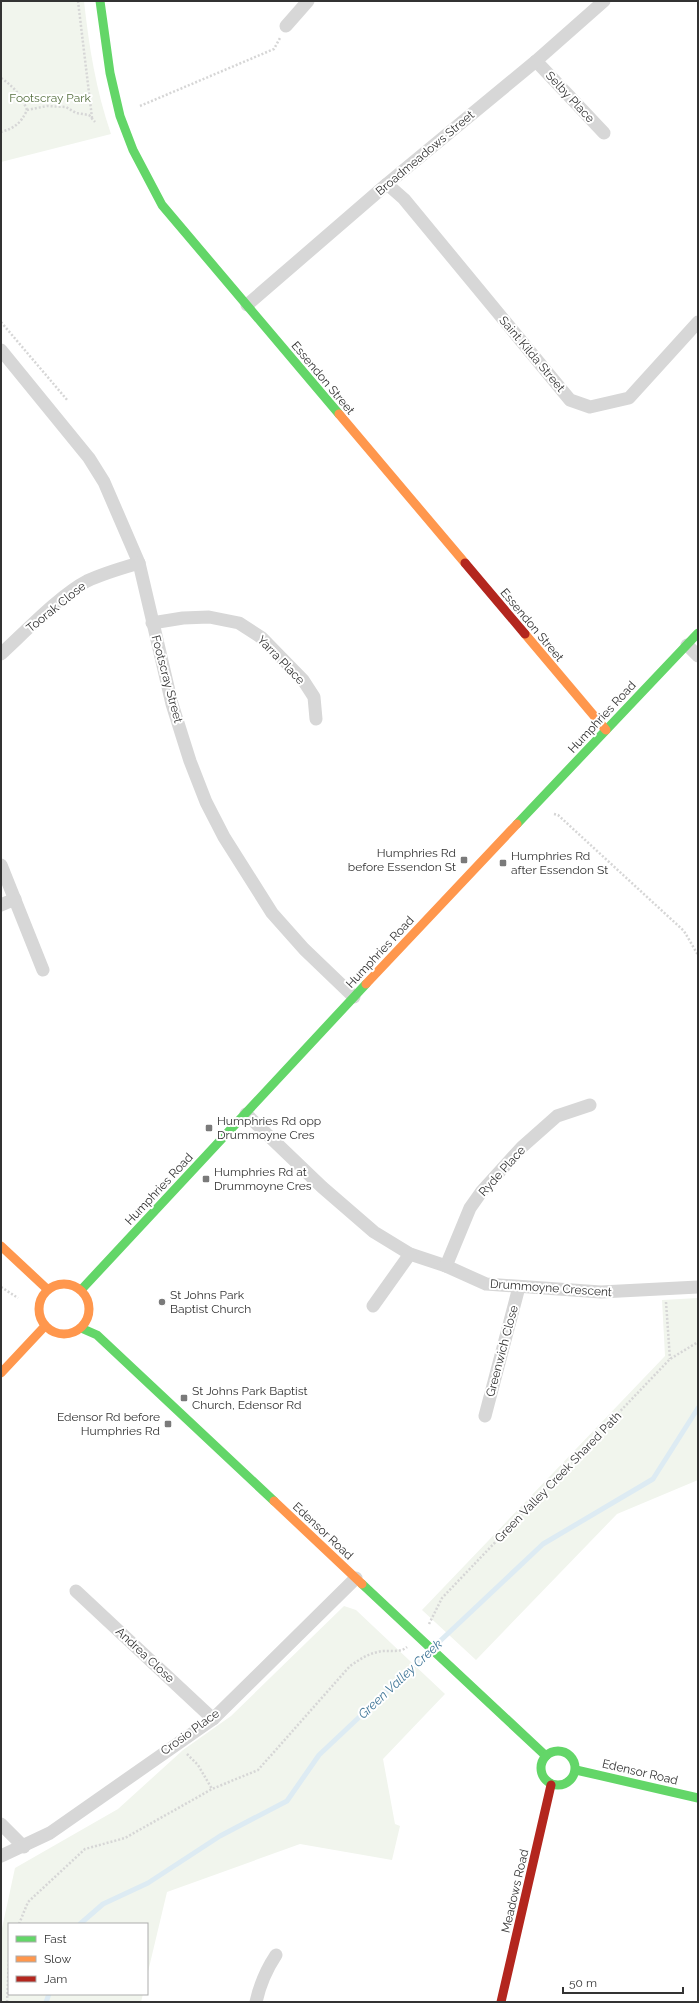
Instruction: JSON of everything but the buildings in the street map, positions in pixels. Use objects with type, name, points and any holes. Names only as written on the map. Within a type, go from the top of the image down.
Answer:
[{"type":"main road","name":"Essendon Street","points":[[100,1],[107,60],[120,114],[139,162],[162,204],[606,730]]},
{"type":"main road","name":"Humphries Road","points":[[81,1290],[354,997],[698,633]]},
{"type":"main road","points":[[1,1246],[47,1290]]},
{"type":"main road","points":[[64,1284],[74,1285],[81,1290],[86,1297],[89,1309],[86,1321],[81,1328],[75,1332],[61,1334],[54,1332],[45,1326],[39,1313],[39,1305],[42,1296],[47,1290],[56,1285],[64,1284]]},
{"type":"main road","points":[[1,1373],[45,1326]]},
{"type":"main road","name":"Edensor Road","points":[[81,1328],[97,1335],[356,1578],[456,1669],[546,1756]]},
{"type":"main road","points":[[557,1751],[568,1754],[573,1758],[576,1770],[572,1780],[567,1784],[556,1786],[546,1781],[541,1771],[541,1765],[546,1756],[557,1751]]},
{"type":"main road","name":"Edensor Road","points":[[576,1770],[698,1798]]},
{"type":"main road","name":"Meadows Road","points":[[501,2002],[551,1784]]},
{"type":"street","points":[[286,26],[308,1]]},
{"type":"street","name":"Broadmeadows Street","points":[[247,305],[387,184],[536,61],[604,1]]},
{"type":"street","name":"Selby Place","points":[[536,61],[604,133]]},
{"type":"street","name":"Saint Kilda Street","points":[[387,184],[404,199],[570,400],[590,407],[630,398],[698,322]]},
{"type":"street","name":"Footscray Street","points":[[1,350],[89,458],[104,482],[139,563],[147,591],[152,623],[172,704],[190,761],[206,802],[224,837],[272,913],[304,949],[354,997]]},
{"type":"street","name":"Toorak Close","points":[[1,654],[65,596],[86,582],[110,571],[139,563]]},
{"type":"street","name":"Yarra Place","points":[[152,623],[183,618],[209,617],[239,623],[262,638],[303,680],[314,697],[316,719]]},
{"type":"street","points":[[687,645],[698,656]]},
{"type":"street","points":[[1,864],[43,970]]},
{"type":"street","points":[[1,905],[15,899]]},
{"type":"street","name":"Ryde Place","points":[[446,1266],[470,1208],[482,1190],[522,1147],[558,1116],[590,1105]]},
{"type":"street","name":"Drummoyne Crescent","points":[[246,1114],[322,1187],[374,1232],[410,1254],[446,1266],[486,1284],[601,1292],[665,1290],[698,1287]]},
{"type":"street","points":[[374,1306],[410,1254]]},
{"type":"street","name":"Greenwich Close","points":[[485,1416],[519,1287]]},
{"type":"street","name":"Crosio Place","points":[[1,1856],[24,1847],[50,1833],[213,1718],[356,1578]]},
{"type":"street","name":"Andrea Close","points":[[76,1591],[213,1718]]},
{"type":"street","points":[[1,1824],[24,1847]]},
{"type":"street","points":[[256,2002],[262,1980],[276,1955]]},
{"type":"path","points":[[78,1],[92,118]]},
{"type":"path","points":[[140,106],[274,49],[286,26]]},
{"type":"path","points":[[1,78],[13,87],[23,98],[27,110],[22,120],[14,128],[1,132]]},
{"type":"path","points":[[27,110],[48,106],[66,107],[76,113],[89,115],[95,122]]},
{"type":"path","points":[[1,322],[68,400]]},
{"type":"path","points":[[554,814],[558,815],[684,931],[698,956]]},
{"type":"path","points":[[1,1287],[18,1298]]},
{"type":"path","points":[[665,1290],[670,1359]]},
{"type":"path","name":"Green Valley Creek Shared Path","points":[[430,1622],[442,1598],[670,1359],[698,1342]]},
{"type":"path","points":[[19,1923],[28,1902],[85,1849],[125,1838],[212,1789],[258,1770],[350,1666],[365,1656],[380,1651],[404,1650]]},
{"type":"path","points":[[175,1744],[198,1765],[212,1789]]},
{"type":"path","points":[[7,2002],[8,1980]]},
{"type":"green space","name":"Footscray Park","points":[[1,1],[84,1],[94,68],[101,101],[111,134],[1,162]]},
{"type":"green space","points":[[698,1298],[698,1480],[617,1514],[476,1660],[422,1610],[665,1356],[662,1300]]},
{"type":"green space","points":[[344,1606],[356,1610],[445,1694],[383,1759],[395,1824],[400,1826],[392,1860],[300,1844],[167,1892],[148,1972],[148,1923],[8,1923],[8,1995],[143,1995],[141,2002],[1,2002],[1,1933],[15,1868],[118,1809],[183,1750],[231,1716]]},
{"type":"waterway","name":"Green Valley Creek","points":[[81,1923],[103,1904],[148,1883],[220,1836],[287,1801],[319,1755],[543,1544],[653,1479],[698,1408]]},
{"type":"waterway","name":"Green Valley Creek","points":[[46,2002],[49,1995]]},
{"type":"traffic: fast","points":[[100,1],[110,73],[120,116],[133,150],[162,205],[339,414]]},
{"type":"traffic: fast","points":[[517,824],[698,633]]},
{"type":"traffic: fast","points":[[81,1290],[366,984]]},
{"type":"traffic: fast","points":[[81,1328],[97,1335],[274,1501]]},
{"type":"traffic: fast","points":[[362,1584],[546,1756]]},
{"type":"traffic: fast","points":[[555,1751],[561,1751],[565,1752],[572,1758],[575,1768],[574,1775],[568,1782],[561,1785],[555,1785],[551,1784],[544,1778],[541,1771],[541,1765],[542,1761],[548,1754],[555,1751]]},
{"type":"traffic: fast","points":[[576,1770],[698,1798]]},
{"type":"traffic: slow","points":[[339,414],[465,563]]},
{"type":"traffic: slow","points":[[525,634],[606,730]]},
{"type":"traffic: slow","points":[[366,984],[517,824]]},
{"type":"traffic: slow","points":[[1,1246],[47,1289]]},
{"type":"traffic: slow","points":[[59,1284],[69,1284],[82,1291],[89,1304],[89,1309],[89,1314],[82,1327],[69,1334],[59,1334],[50,1330],[43,1323],[39,1314],[39,1304],[43,1295],[50,1288],[59,1284]]},
{"type":"traffic: slow","points":[[1,1373],[45,1326]]},
{"type":"traffic: slow","points":[[274,1501],[362,1584]]},
{"type":"traffic: jam","points":[[465,563],[525,634]]},
{"type":"traffic: jam","points":[[501,2002],[551,1785]]},
{"type":"place","name":"Humphries Rd before Essendon St","points":[[464,860]]},
{"type":"place","name":"Humphries Rd after Essendon St","points":[[503,863]]},
{"type":"place","name":"Humphries Rd opp Drummoyne Cres","points":[[209,1128]]},
{"type":"place","name":"Humphries Rd at Drummoyne Cres","points":[[206,1179]]},
{"type":"place","name":"St Johns Park Baptist Church","points":[[162,1302]]},
{"type":"place","name":"St Johns Park Baptist Church, Edensor Rd","points":[[184,1398]]},
{"type":"place","name":"Edensor Rd before Humphries Rd","points":[[168,1424]]}]
